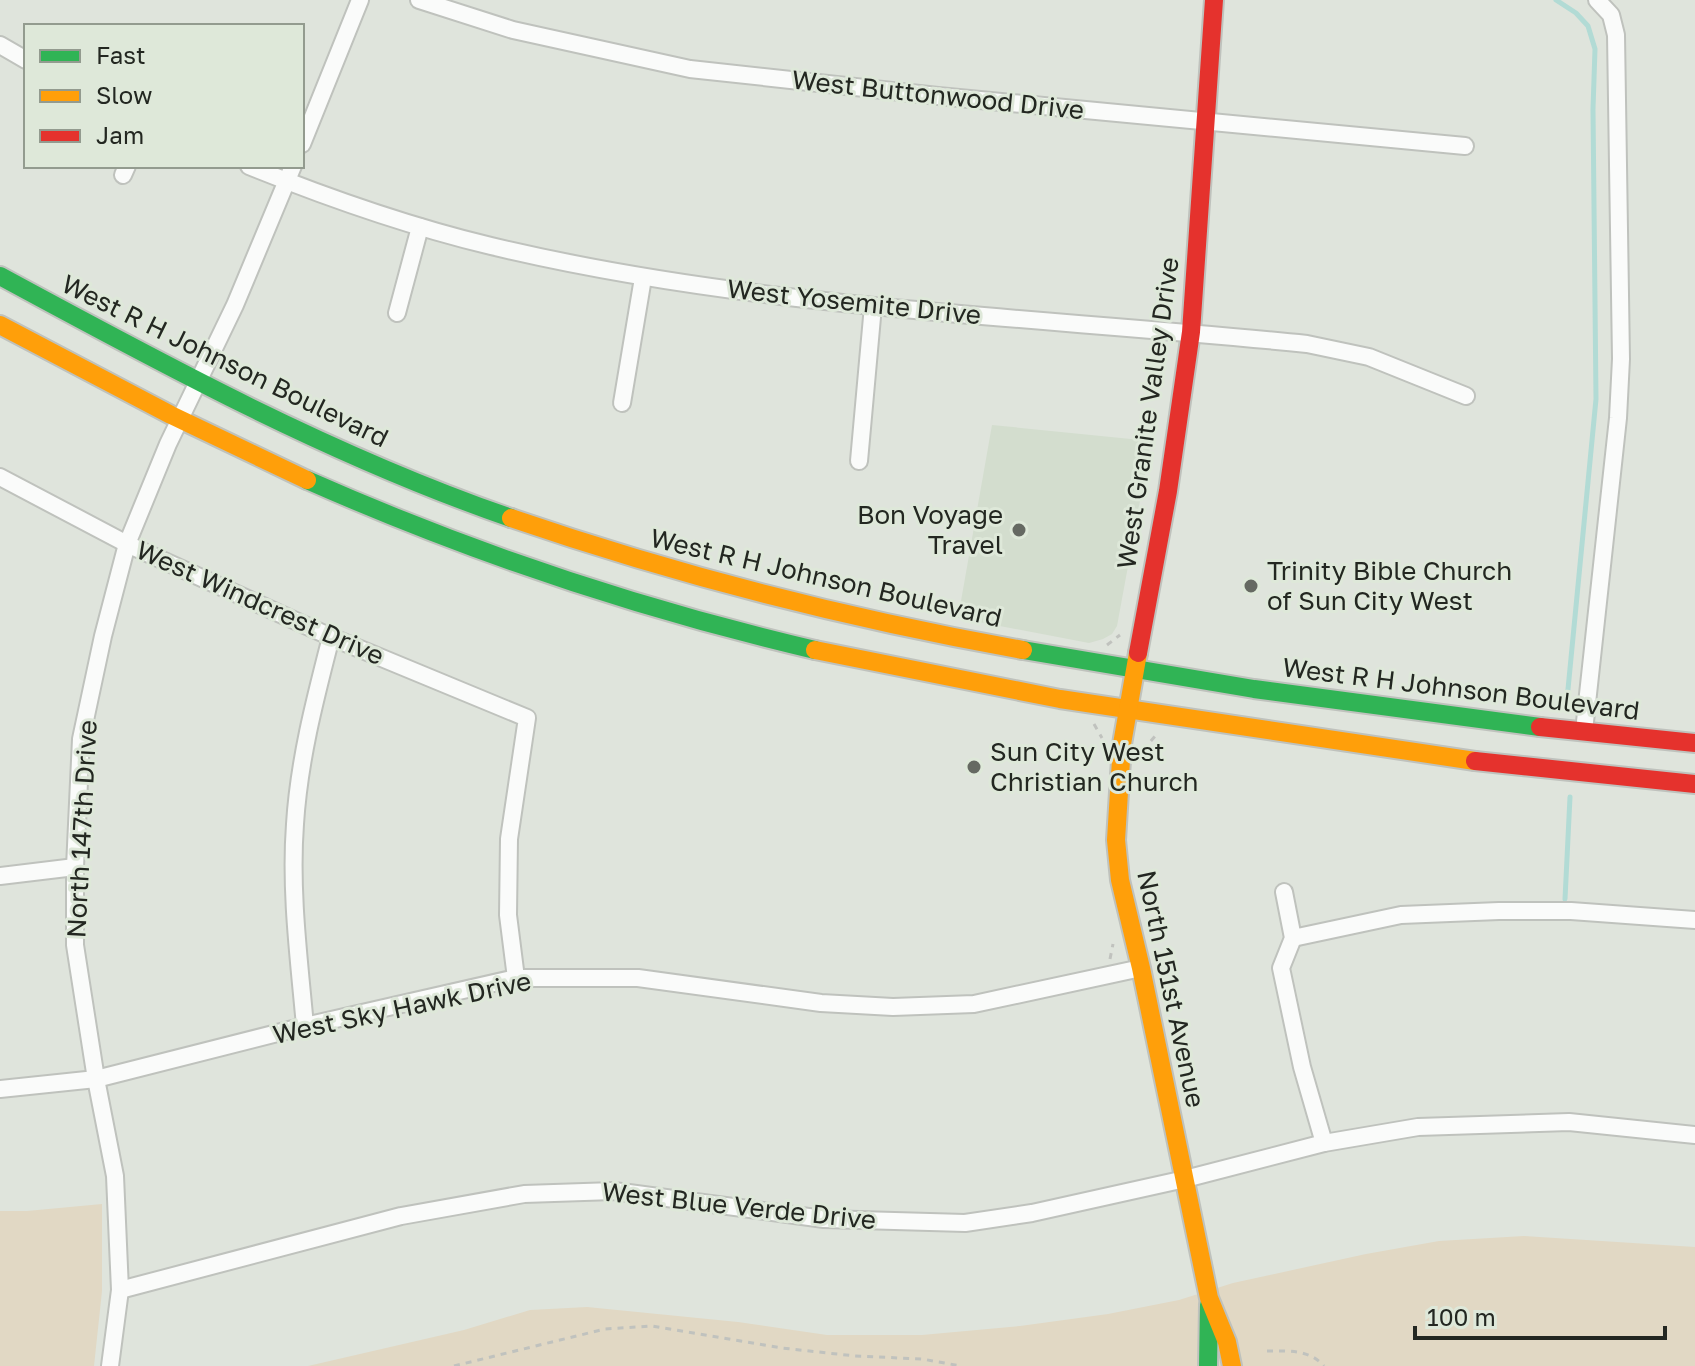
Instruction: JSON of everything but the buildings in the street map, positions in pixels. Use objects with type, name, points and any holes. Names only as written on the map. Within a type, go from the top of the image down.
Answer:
[{"type":"main road","name":"West Granite Valley Drive","points":[[1134,679],[1168,491],[1191,332],[1214,4]]},
{"type":"main road","name":"West R H Johnson Boulevard","points":[[0,276],[197,382],[395,474],[472,505],[642,562],[811,606],[1028,652],[1134,679],[1342,703],[1582,752],[1695,784]]},
{"type":"main road","name":"West R H Johnson Boulevard","points":[[0,325],[180,420],[327,489],[404,521],[497,557],[610,594],[767,638],[1012,691],[1336,742],[1582,752],[1695,743]]},
{"type":"main road","name":"North 151st Avenue","points":[[1134,679],[1122,744],[1116,840],[1120,880],[1209,1298],[1227,1342],[1232,1366]]},
{"type":"main road","name":"North 151st Avenue","points":[[1208,1366],[1209,1298]]},
{"type":"street","points":[[304,139],[360,0]]},
{"type":"street","name":"West Buttonwood Drive","points":[[419,0],[513,30],[690,69],[1465,146]]},
{"type":"street","points":[[1582,752],[1618,418],[1621,359],[1616,35],[1611,15],[1597,0]]},
{"type":"street","points":[[0,45],[24,59]]},
{"type":"street","name":"West Yosemite Drive","points":[[259,168],[290,174],[363,209],[420,227],[491,246],[643,278],[805,300],[1307,344],[1369,357],[1466,396]]},
{"type":"street","name":"North 147th Drive","points":[[110,1366],[120,1290],[115,1176],[75,945],[81,739],[127,544],[197,382],[235,305],[290,174]]},
{"type":"street","points":[[397,313],[420,227]]},
{"type":"street","points":[[622,403],[643,278]]},
{"type":"street","points":[[859,461],[873,306]]},
{"type":"street","name":"West Windcrest Drive","points":[[0,477],[127,544],[331,637],[527,718],[509,839],[508,915],[516,978]]},
{"type":"street","points":[[305,1026],[296,936],[295,824],[309,720],[331,637]]},
{"type":"street","points":[[0,876],[75,867]]},
{"type":"street","points":[[1284,892],[1293,938],[1281,968],[1302,1067],[1324,1143]]},
{"type":"street","points":[[1293,938],[1401,915],[1571,911],[1695,920]]},
{"type":"street","name":"West Sky Hawk Drive","points":[[0,1089],[96,1079],[305,1026],[516,978],[638,978],[821,1003],[893,1007],[974,1004],[1141,968]]},
{"type":"street","name":"West Blue Verde Drive","points":[[120,1290],[401,1216],[524,1194],[614,1191],[824,1219],[965,1223],[1032,1213],[1185,1179],[1324,1143],[1418,1127],[1569,1122],[1695,1135]]},
{"type":"path","points":[[1100,648],[1122,632]]},
{"type":"path","points":[[1091,721],[1103,743]]},
{"type":"path","points":[[1141,758],[1148,742],[1156,735],[1165,733]]},
{"type":"path","points":[[1104,964],[1112,956],[1113,941]]},
{"type":"path","points":[[454,1366],[605,1329],[652,1326],[782,1348],[922,1359],[961,1366]]},
{"type":"path","points":[[1267,1351],[1297,1351],[1324,1366]]},
{"type":"shaded area","points":[[992,425],[1151,441],[1117,626],[1112,634],[1103,639],[1089,643],[958,618]]},
{"type":"shaded area","points":[[102,1204],[102,1291],[94,1366],[0,1366],[0,1211]]},
{"type":"shaded area","points":[[1524,1236],[1695,1247],[1695,1366],[308,1366],[464,1330],[530,1310],[587,1307],[738,1322],[827,1335],[922,1335],[1020,1326],[1179,1300],[1233,1283],[1366,1254],[1439,1241]]},
{"type":"waterway","points":[[1556,0],[1576,13],[1588,26],[1595,49],[1596,399],[1566,710]]},
{"type":"waterway","points":[[1565,899],[1570,797]]},
{"type":"traffic: fast","points":[[0,276],[187,376],[314,438],[379,467],[511,518]]},
{"type":"traffic: fast","points":[[307,480],[431,532],[557,577],[685,616],[815,650]]},
{"type":"traffic: fast","points":[[1023,650],[1254,689],[1540,727]]},
{"type":"traffic: fast","points":[[1208,1366],[1209,1305]]},
{"type":"traffic: slow","points":[[0,325],[171,415],[307,480]]},
{"type":"traffic: slow","points":[[511,518],[764,594],[1023,650]]},
{"type":"traffic: slow","points":[[815,650],[1060,699],[1475,761]]},
{"type":"traffic: slow","points":[[1138,653],[1122,744],[1116,840],[1120,880],[1209,1298],[1227,1342],[1232,1366]]},
{"type":"traffic: jam","points":[[1138,653],[1168,491],[1191,332],[1214,0]]},
{"type":"traffic: jam","points":[[1540,727],[1695,743]]},
{"type":"traffic: jam","points":[[1475,761],[1695,784]]},
{"type":"place","name":"Bon Voyage Travel","points":[[1019,530]]},
{"type":"place","name":"Trinity Bible Church of Sun City West","points":[[1251,586]]},
{"type":"place","name":"Sun City West Christian Church","points":[[974,767]]}]
